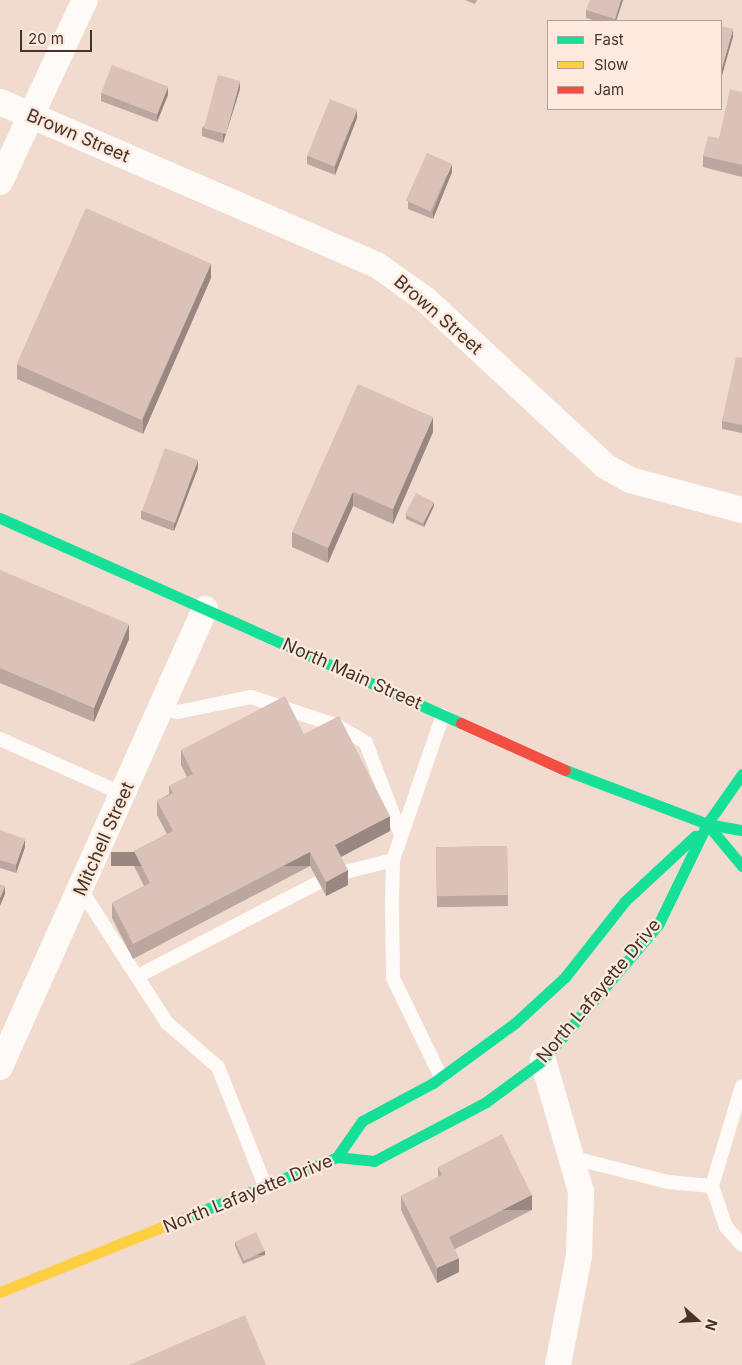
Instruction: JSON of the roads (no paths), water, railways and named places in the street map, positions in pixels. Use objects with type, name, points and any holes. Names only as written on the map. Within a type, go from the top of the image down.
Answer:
[{"type":"main road","name":"North Main Street","points":[[0,518],[602,786],[707,824]]},
{"type":"main road","points":[[337,1157],[362,1122],[441,1077],[530,1010],[564,977],[625,901],[707,824],[742,774]]},
{"type":"main road","points":[[707,824],[742,830]]},
{"type":"main road","points":[[707,824],[742,866]]},
{"type":"main road","name":"North Lafayette Drive","points":[[0,1292],[266,1188],[337,1157],[374,1161],[486,1102],[543,1060],[658,925],[707,824]]},
{"type":"street","points":[[0,182],[85,0]]},
{"type":"street","name":"Brown Street","points":[[0,102],[377,265],[426,300],[604,466],[630,480],[742,510]]},
{"type":"street","name":"Mitchell Street","points":[[0,1067],[81,890],[205,609]]},
{"type":"street","points":[[543,1060],[581,1192],[579,1256],[558,1365]]},
{"type":"lane","points":[[161,708],[178,712],[251,697],[338,726],[366,743],[401,836]]},
{"type":"lane","points":[[441,1077],[393,978],[393,860],[442,714]]},
{"type":"lane","points":[[0,739],[123,794]]},
{"type":"lane","points":[[341,873],[393,860]]},
{"type":"lane","points":[[138,976],[319,882]]},
{"type":"lane","points":[[81,890],[167,1022],[218,1066],[266,1188]]},
{"type":"lane","points":[[742,1086],[712,1186],[726,1227],[742,1245]]},
{"type":"lane","points":[[570,1157],[668,1182],[712,1186]]}]
